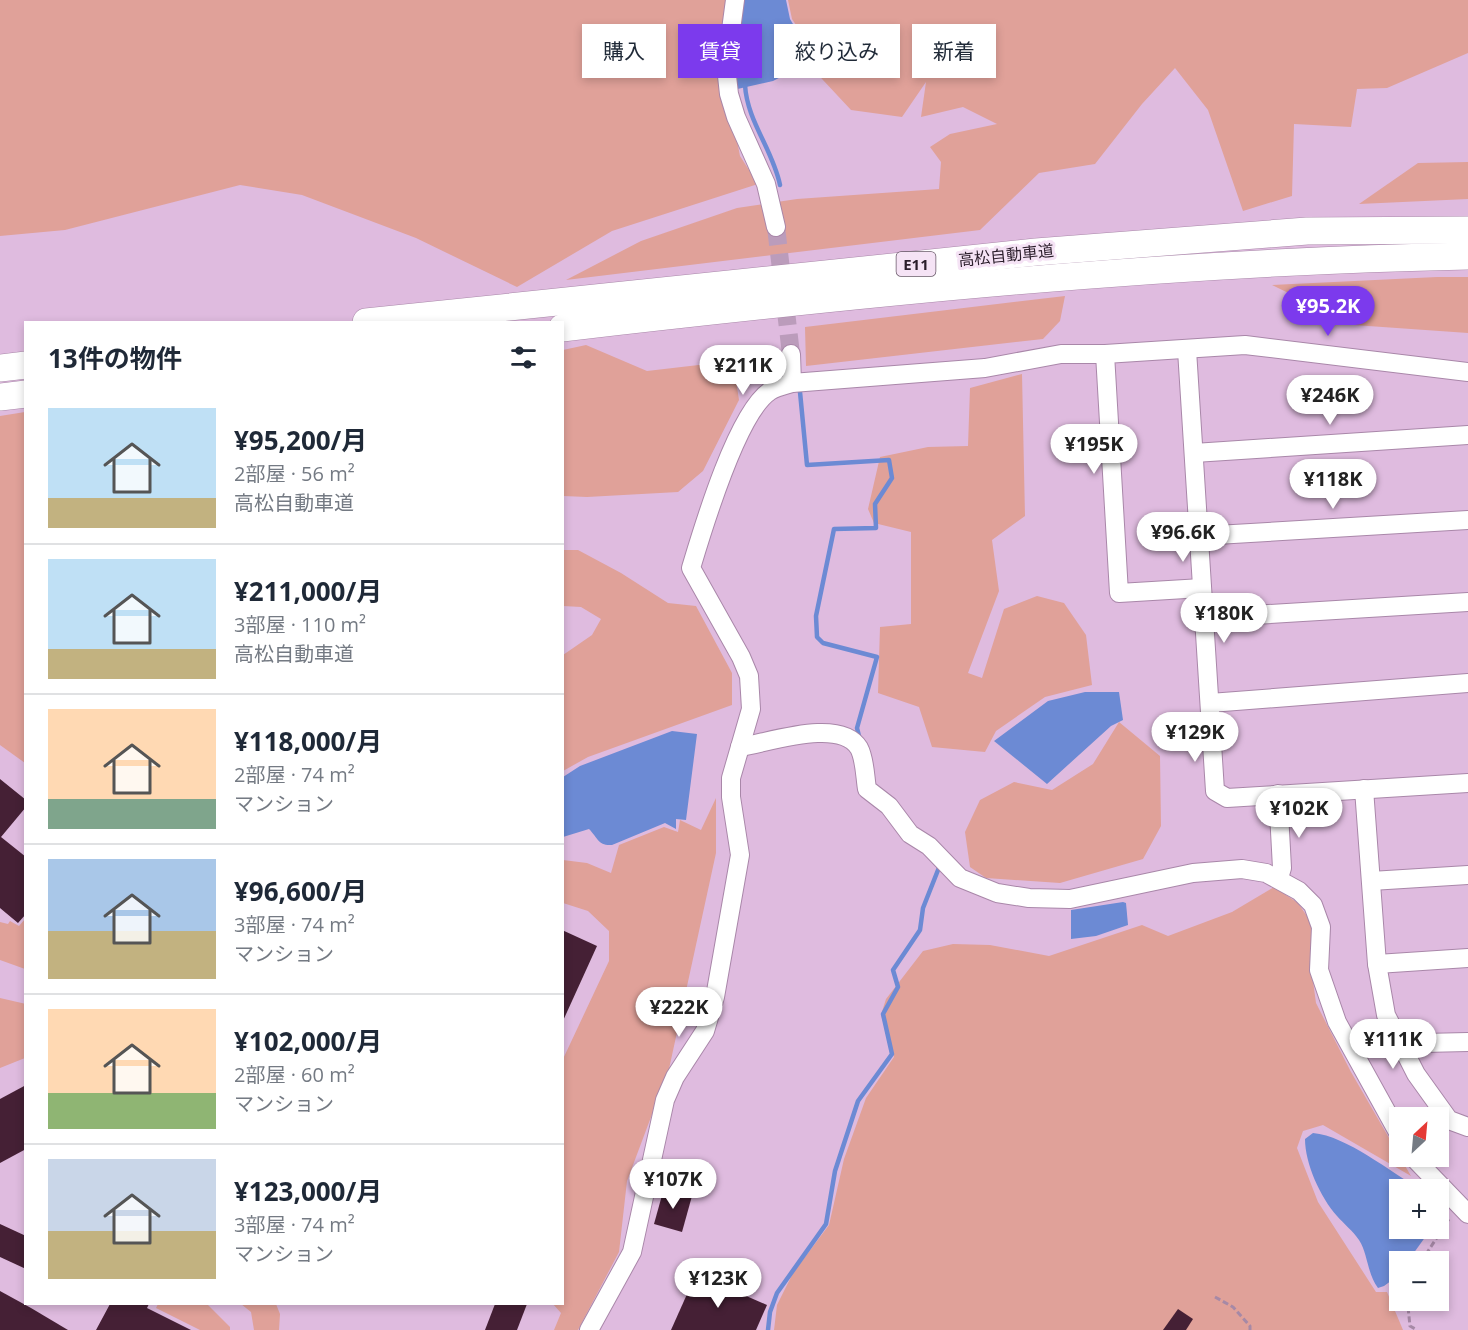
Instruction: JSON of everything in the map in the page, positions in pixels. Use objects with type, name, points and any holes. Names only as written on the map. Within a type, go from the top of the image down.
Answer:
[{"type":"highway","points":[[1307,231],[1468,219]]},
{"type":"highway","name":"高松自動車道","points":[[376,321],[1036,252],[1307,231],[1468,230]]},
{"type":"highway","name":"高松自動車道","points":[[564,328],[801,301],[1039,278],[1313,259],[1468,256]]},
{"type":"highway","points":[[0,368],[24,365]]},
{"type":"highway","points":[[0,397],[24,394]]},
{"type":"street","points":[[735,0],[726,67],[729,94],[736,117],[766,184],[776,227]]},
{"type":"street","points":[[589,1330],[632,1252],[665,1100],[675,1077],[705,1031],[715,998],[740,855],[731,797],[731,778],[751,709],[749,676],[691,568],[705,522],[734,448],[753,412],[770,391],[792,383],[984,368],[1060,354],[1105,354],[1245,345],[1468,372]]},
{"type":"street","points":[[1187,350],[1215,791],[1227,798],[1468,783]]},
{"type":"street","points":[[791,354],[792,383]]},
{"type":"street","points":[[1105,354],[1119,594],[1202,588]]},
{"type":"street","points":[[1194,453],[1468,435]]},
{"type":"street","points":[[1200,536],[1468,520]]},
{"type":"street","points":[[1204,618],[1468,602]]},
{"type":"street","points":[[1210,703],[1468,683]]},
{"type":"street","points":[[740,747],[762,744],[786,735],[812,733],[842,736],[854,741],[860,750],[867,789],[889,806],[910,834],[929,846],[960,878],[997,893],[1029,898],[1070,899],[1193,873],[1242,868],[1279,878],[1299,891],[1313,905],[1321,927],[1319,970],[1327,995],[1337,1022],[1389,1116]]},
{"type":"street","points":[[1364,789],[1377,964],[1386,1015],[1416,1074],[1449,1120],[1468,1127]]},
{"type":"street","points":[[1278,794],[1282,868],[1279,878]]},
{"type":"street","points":[[1371,881],[1468,875]]},
{"type":"street","points":[[1377,964],[1468,958]]},
{"type":"street","points":[[1402,1047],[1423,1043],[1468,1042]]},
{"type":"street","points":[[1423,1167],[1468,1214]]},
{"type":"path","points":[[1215,1297],[1233,1307],[1250,1326],[1250,1330]]},
{"type":"path","points":[[1408,1311],[1410,1326],[1417,1330]]},
{"type":"shaded area","points":[[0,0],[732,0],[729,24],[678,24],[678,78],[725,78],[740,156],[758,184],[612,231],[517,287],[416,238],[302,195],[240,185],[65,230],[0,236]]},
{"type":"shaded area","points":[[788,0],[1468,0],[1468,53],[1387,88],[1357,89],[1351,127],[1294,124],[1292,196],[1243,211],[1208,110],[1175,68],[1142,104],[1095,164],[1039,173],[980,230],[566,280],[641,241],[737,208],[797,199],[939,189],[941,162],[930,147],[950,134],[997,124],[963,107],[921,117],[926,82],[902,117],[851,110],[821,78],[900,78],[900,24],[795,24]]},
{"type":"shaded area","points":[[1468,162],[1468,199],[1359,204],[1418,163]]},
{"type":"shaded area","points":[[1468,277],[1468,333],[1354,325],[1272,285]]},
{"type":"shaded area","points":[[1065,296],[1060,321],[1043,339],[806,366],[805,327]]},
{"type":"shaded area","points":[[586,345],[647,371],[733,361],[739,400],[703,471],[678,492],[564,496],[564,350]]},
{"type":"shaded area","points":[[1022,374],[1025,516],[992,540],[999,591],[968,673],[982,678],[1004,609],[1037,596],[1064,603],[1086,635],[1092,685],[1045,697],[996,731],[985,752],[932,747],[919,707],[878,693],[880,627],[911,624],[911,532],[874,523],[868,509],[880,457],[928,447],[968,446],[970,388]]},
{"type":"shaded area","points":[[24,412],[24,762],[0,745],[0,416]]},
{"type":"shaded area","points":[[564,550],[578,550],[621,573],[668,603],[696,606],[732,673],[732,705],[588,757],[564,770],[564,654],[592,635],[601,619],[581,607],[564,606]]},
{"type":"shaded area","points":[[1119,722],[1160,756],[1161,826],[1143,859],[1060,883],[986,878],[970,867],[965,832],[980,800],[1014,782],[1052,790],[1093,764]]},
{"type":"shaded area","points":[[716,798],[716,853],[669,1069],[627,1181],[619,1252],[578,1330],[554,1330],[561,1313],[554,1305],[564,1305],[564,1057],[609,961],[609,931],[588,911],[564,903],[564,860],[587,863],[611,873],[619,845],[664,827],[678,832],[680,820],[701,830]]},
{"type":"shaded area","points":[[1274,887],[1298,903],[1313,925],[1310,959],[1316,1003],[1351,1072],[1389,1138],[1389,1163],[1323,1125],[1303,1131],[1297,1148],[1318,1202],[1376,1292],[1387,1292],[1389,1311],[1395,1311],[1403,1330],[774,1330],[777,1305],[793,1273],[829,1225],[844,1159],[866,1098],[894,1057],[881,1015],[886,999],[923,951],[953,944],[990,945],[1049,956],[1142,925],[1168,936],[1232,912]]},
{"type":"shaded area","points":[[24,920],[24,969],[0,960],[0,922],[8,924],[10,921],[19,926]]},
{"type":"shaded area","points":[[0,998],[24,1004],[24,1058],[0,1068]]},
{"type":"shaded area","points":[[1395,1167],[1406,1167],[1411,1176]]},
{"type":"shaded area","points":[[158,1305],[208,1305],[230,1327],[230,1330],[200,1330],[156,1308]]},
{"type":"shaded area","points":[[242,1305],[276,1305],[280,1314],[279,1330],[254,1330],[251,1312]]},
{"type":"water","points":[[740,0],[786,0],[793,24],[774,24],[774,78],[779,78],[733,90],[734,78],[762,78],[762,24],[738,24]]},
{"type":"water","points":[[1085,692],[1119,692],[1123,720],[1111,726],[1047,784],[994,741],[1048,701]]},
{"type":"water","points":[[672,731],[697,734],[686,820],[676,819],[676,829],[665,823],[612,845],[601,843],[589,829],[564,837],[564,776],[580,766]]},
{"type":"water","points":[[1126,903],[1128,925],[1096,936],[1071,939],[1071,910]]},
{"type":"water","points":[[1313,1133],[1340,1141],[1404,1179],[1389,1179],[1389,1239],[1424,1239],[1415,1251],[1389,1251],[1389,1282],[1384,1286],[1378,1288],[1359,1240],[1325,1199],[1308,1158],[1305,1139]]},
{"type":"building","points":[[0,779],[24,798],[24,809],[1,837],[24,855],[24,916],[18,923],[0,908]]},
{"type":"building","points":[[564,931],[597,946],[564,1019]]},
{"type":"building","points":[[24,1086],[24,1150],[0,1163],[0,1099]]},
{"type":"building","points":[[664,1188],[692,1196],[682,1232],[654,1224]]},
{"type":"building","points":[[0,1224],[24,1235],[24,1268],[0,1257]]},
{"type":"building","points":[[696,1274],[767,1305],[756,1330],[671,1330]]},
{"type":"building","points":[[0,1291],[68,1330],[0,1330]]},
{"type":"building","points":[[109,1305],[148,1305],[147,1308],[191,1330],[96,1330]]},
{"type":"building","points":[[495,1305],[527,1305],[517,1330],[485,1330]]},
{"type":"building","points":[[1178,1309],[1193,1319],[1186,1330],[1163,1330]]},
{"type":"waterway","points":[[745,85],[750,111],[777,172],[780,185]]},
{"type":"waterway","points":[[800,392],[807,465],[889,460],[892,478],[875,504],[876,528],[834,529],[816,616],[817,637],[823,643],[877,657],[857,728],[860,740]]},
{"type":"waterway","points":[[768,1330],[770,1312],[777,1293],[826,1224],[835,1171],[858,1101],[892,1054],[883,1014],[898,987],[893,970],[920,930],[923,908],[940,865]]},
{"type":"tunnel","points":[[776,227],[791,354]]}]
